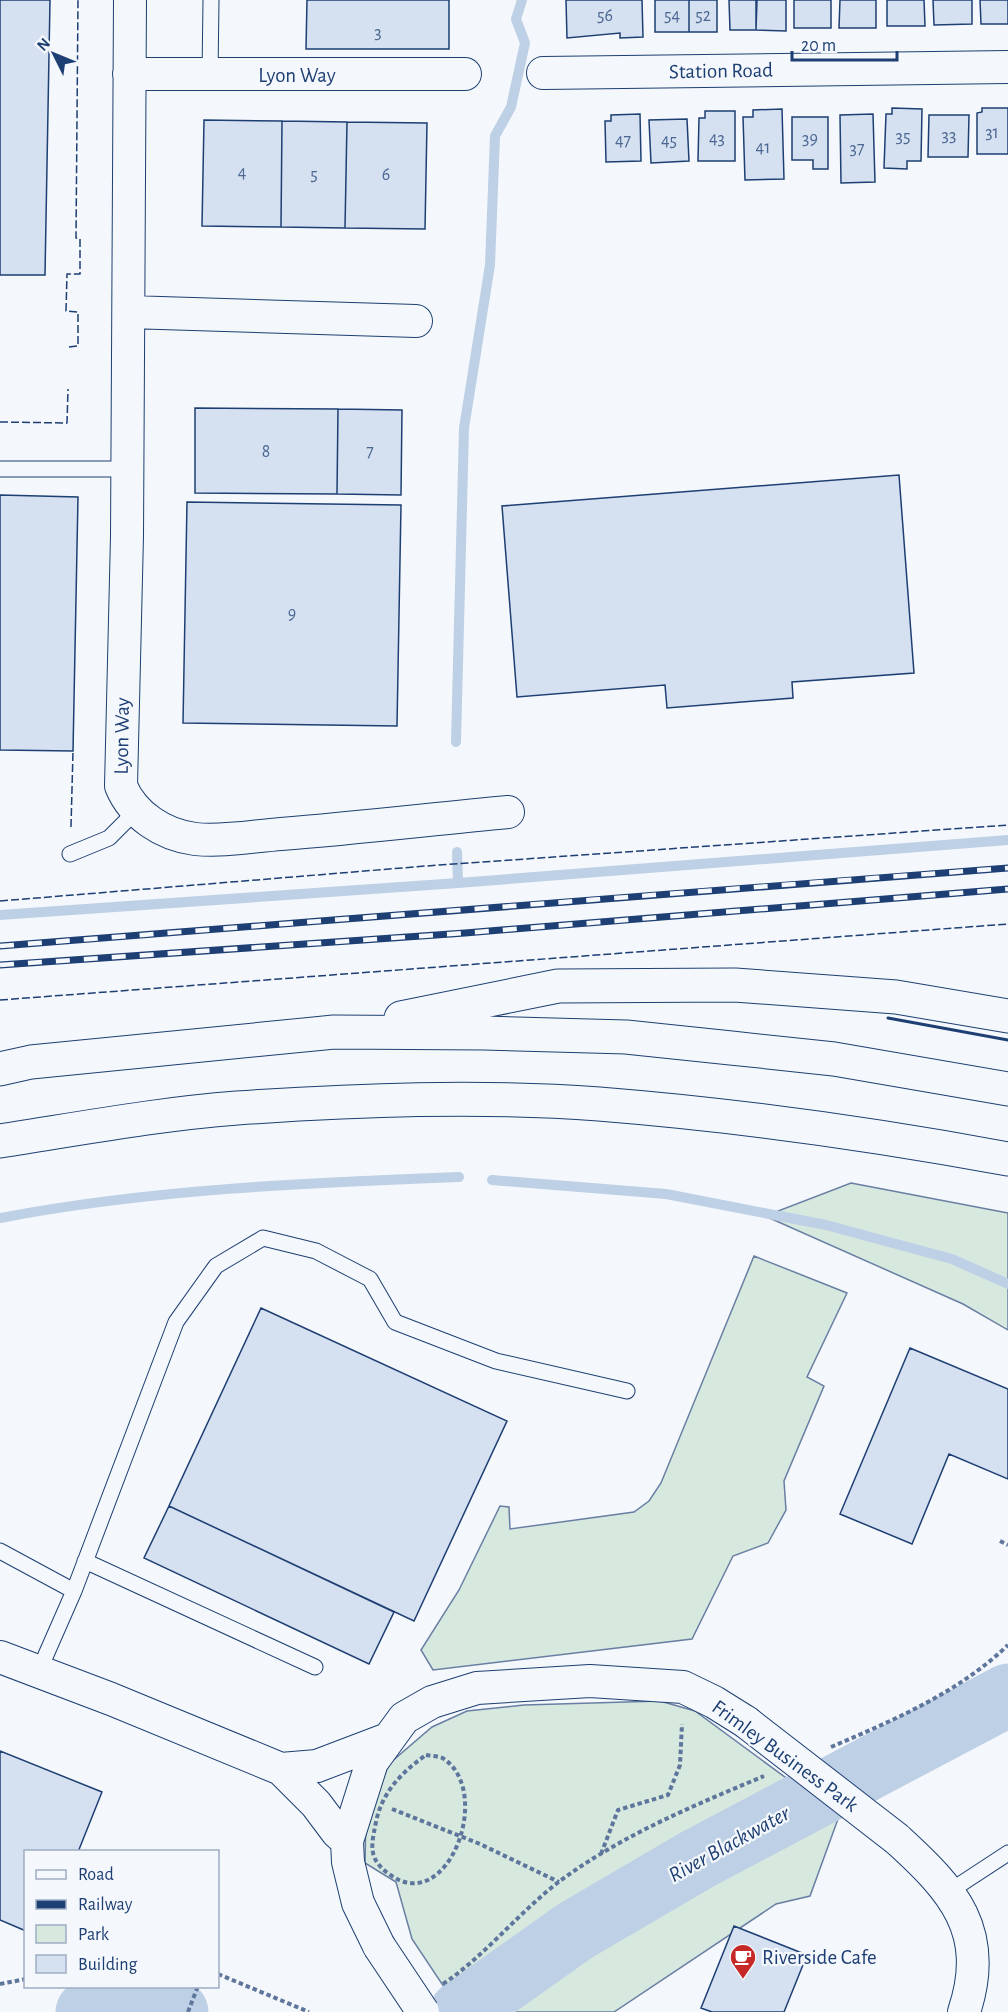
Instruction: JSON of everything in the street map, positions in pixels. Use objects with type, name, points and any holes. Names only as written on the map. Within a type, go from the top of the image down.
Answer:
[{"type":"highway","points":[[0,1068],[31,1062],[334,1032],[558,986],[735,985],[815,990],[896,997],[1008,1016]]},
{"type":"highway","points":[[334,1032],[626,1037],[834,1059],[1008,1089]]},
{"type":"highway","points":[[0,1141],[235,1108],[478,1100],[597,1104],[829,1128],[1008,1159]]},
{"type":"street","name":"Lyon Way","points":[[130,0],[129,312],[121,786],[126,799],[136,812],[168,831],[195,839],[330,830],[508,812]]},
{"type":"street","name":"Station Road","points":[[543,73],[1008,67]]},
{"type":"street","name":"Lyon Way","points":[[129,74],[465,74]]},
{"type":"street","points":[[129,312],[416,321]]},
{"type":"street","points":[[0,1657],[38,1673],[111,1698],[281,1769],[316,1804],[337,1832],[347,1841]]},
{"type":"street","name":"Frimley Business Park","points":[[431,1999],[379,1946],[358,1902],[348,1862],[347,1841],[370,1801],[372,1762],[404,1718],[432,1702],[477,1688],[590,1681],[683,1687],[714,1702],[746,1722],[897,1839],[950,1891],[965,1917],[970,1947],[971,1990],[964,2012]]},
{"type":"street","points":[[281,1769],[317,1766],[388,1739]]},
{"type":"lane","points":[[210,75],[212,0]]},
{"type":"lane","points":[[0,469],[127,469]]},
{"type":"lane","points":[[70,854],[109,838],[136,812]]},
{"type":"lane","points":[[38,1673],[74,1591],[176,1322],[216,1266],[263,1238],[316,1251],[370,1279],[395,1322],[496,1361],[627,1391]]},
{"type":"lane","points":[[0,1551],[74,1591]]},
{"type":"lane","points":[[85,1561],[315,1667]]},
{"type":"lane","points":[[950,1891],[1008,1853]]},
{"type":"path","points":[[1000,1541],[1008,1545]]},
{"type":"path","points":[[827,1749],[881,1726],[958,1686],[1008,1645]]},
{"type":"path","points":[[601,1854],[618,1810],[668,1795],[680,1765],[682,1714]]},
{"type":"path","points":[[426,1755],[444,1759],[458,1777],[465,1794],[466,1814],[461,1838],[446,1864],[425,1883],[412,1886],[400,1882],[373,1859],[370,1801],[407,1768],[426,1755]]},
{"type":"path","points":[[431,1999],[559,1882],[601,1854],[673,1814],[772,1773]]},
{"type":"path","points":[[370,1801],[461,1838],[559,1882]]},
{"type":"path","points":[[219,1974],[309,2012]]},
{"type":"path","points":[[0,1984],[24,1979]]},
{"type":"path","points":[[188,2012],[197,1988]]},
{"type":"green space","points":[[851,1183],[1008,1213],[1008,1330],[963,1304],[765,1216]]},
{"type":"green space","points":[[754,1256],[847,1293],[807,1377],[824,1386],[784,1481],[786,1510],[768,1543],[733,1556],[692,1639],[433,1670],[421,1650],[459,1590],[500,1506],[509,1507],[510,1529],[634,1512],[649,1501],[661,1483]]},
{"type":"green space","points":[[660,1701],[695,1711],[808,1794],[649,1880],[545,1942],[458,2008],[412,1939],[396,1882],[365,1863],[366,1812],[390,1763],[432,1727],[467,1711],[524,1705]]},
{"type":"green space","points":[[818,1801],[838,1819],[810,1896],[776,1904],[614,2012],[474,2012],[580,1935]]},
{"type":"building","points":[[0,0],[50,0],[45,275],[0,275]]},
{"type":"building","points":[[307,0],[449,0],[449,49],[306,49]]},
{"type":"building","points":[[566,0],[642,0],[643,37],[620,38],[620,33],[567,38]]},
{"type":"building","points":[[655,0],[689,0],[689,32],[655,32]]},
{"type":"building","points":[[689,0],[717,0],[717,32],[689,32]]},
{"type":"building","points":[[729,0],[756,0],[756,30],[730,30]]},
{"type":"building","points":[[757,0],[786,0],[786,31],[756,30]]},
{"type":"building","points":[[794,0],[831,0],[831,28],[794,28]]},
{"type":"building","points":[[840,0],[876,0],[876,28],[839,28]]},
{"type":"building","points":[[887,0],[924,0],[925,26],[887,26]]},
{"type":"building","points":[[933,0],[972,0],[972,24],[934,25]]},
{"type":"building","points":[[980,0],[1008,0],[1008,24],[981,24]]},
{"type":"building","points":[[892,108],[922,109],[921,161],[907,161],[907,169],[884,168],[886,114],[892,114]]},
{"type":"building","points":[[982,108],[1008,108],[1008,154],[977,154],[977,113],[982,112]]},
{"type":"building","points":[[782,109],[784,179],[745,180],[743,117],[753,117],[753,110]]},
{"type":"building","points":[[705,111],[735,111],[735,161],[698,161],[699,118],[705,118]]},
{"type":"building","points":[[640,114],[641,161],[606,162],[605,121],[611,121],[611,115]]},
{"type":"building","points":[[873,114],[875,182],[841,183],[840,115]]},
{"type":"building","points":[[929,115],[969,115],[968,157],[928,157]]},
{"type":"building","points":[[792,117],[828,117],[828,169],[813,169],[813,160],[792,160]]},
{"type":"building","points":[[687,119],[689,161],[651,163],[649,120]]},
{"type":"building","points":[[204,120],[282,121],[281,227],[202,226]]},
{"type":"building","points":[[282,121],[347,122],[345,228],[281,227]]},
{"type":"building","points":[[347,122],[427,123],[425,229],[345,228]]},
{"type":"building","points":[[195,408],[338,409],[337,494],[195,493]]},
{"type":"building","points":[[338,409],[402,410],[401,495],[337,494]]},
{"type":"building","points":[[899,475],[914,673],[792,682],[793,698],[667,708],[665,685],[517,697],[502,506]]},
{"type":"building","points":[[0,495],[78,497],[73,751],[0,750]]},
{"type":"building","points":[[187,502],[401,505],[397,726],[183,723]]},
{"type":"building","points":[[261,1308],[507,1421],[414,1621],[169,1506]]},
{"type":"building","points":[[910,1348],[1008,1389],[1008,1479],[949,1454],[912,1544],[840,1514]]},
{"type":"building","points":[[169,1506],[394,1612],[369,1664],[144,1558]]},
{"type":"building","points":[[0,1751],[102,1792],[79,1850],[24,1850],[24,1930],[0,1920]]},
{"type":"building","points":[[734,1926],[807,1955],[784,2012],[712,2012],[701,2008]]},
{"type":"waterway","points":[[456,742],[464,428],[490,265],[495,136],[511,107],[525,43],[516,19],[522,0]]},
{"type":"waterway","points":[[0,915],[458,883],[1008,840]]},
{"type":"waterway","points":[[457,852],[458,883]]},
{"type":"waterway","points":[[0,1218],[57,1208],[171,1194],[286,1185],[459,1177]]},
{"type":"waterway","points":[[492,1180],[666,1194],[826,1225],[952,1259],[1008,1284]]},
{"type":"waterway","name":"River Blackwater","points":[[461,2012],[575,1931],[698,1859],[1008,1695]]},
{"type":"waterway","name":"River Blackwater","points":[[87,2012],[148,1999],[177,2012]]},
{"type":"railway","points":[[0,946],[1008,868]]},
{"type":"railway","points":[[0,965],[465,933],[1008,889]]},
{"type":"fence","points":[[69,347],[78,346],[78,312],[66,311],[67,274],[80,274],[80,239],[76,238],[78,0]]},
{"type":"fence","points":[[0,422],[67,423],[68,389]]},
{"type":"fence","points":[[71,827],[73,751]]},
{"type":"fence","points":[[0,901],[426,866],[1008,825]]},
{"type":"fence","points":[[0,1000],[1008,924]]},
{"type":"wall","points":[[888,1018],[1008,1040]]},
{"type":"place","name":"Riverside Cafe","points":[[743,1980]]}]
